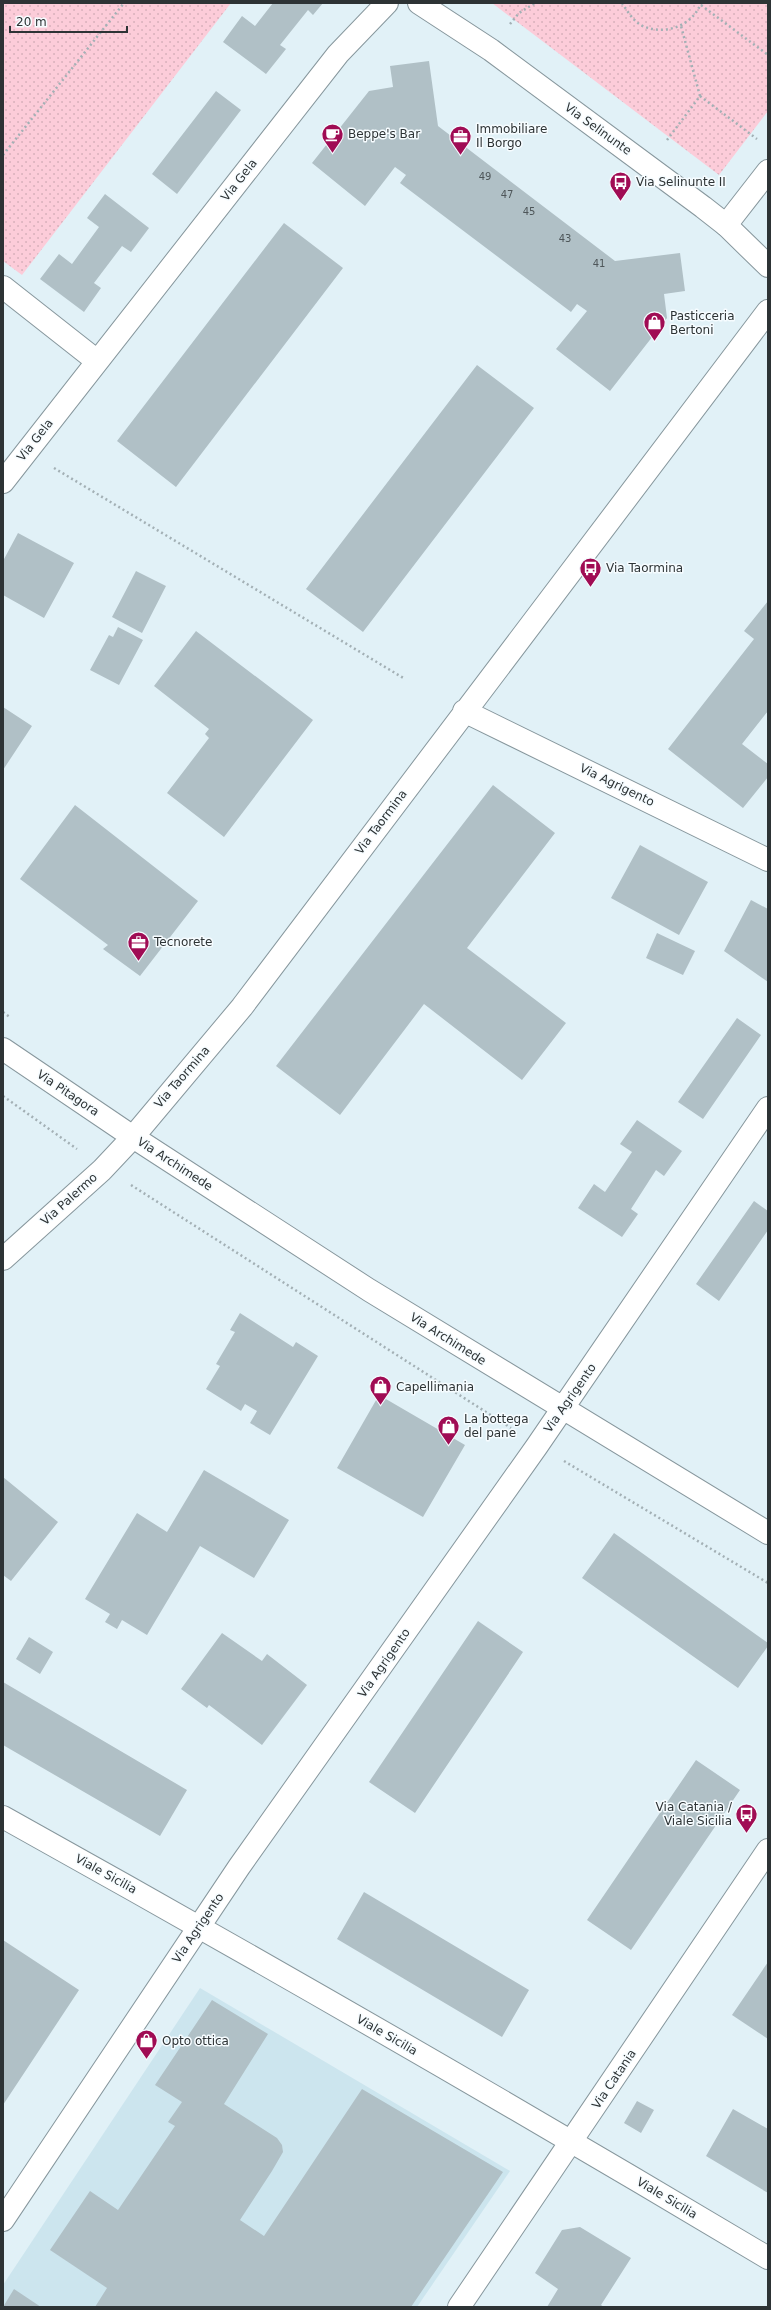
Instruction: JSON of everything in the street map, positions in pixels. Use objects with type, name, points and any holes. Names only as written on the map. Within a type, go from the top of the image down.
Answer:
[{"type":"street","name":"Via Gela","points":[[3,482],[338,54],[387,3]]},
{"type":"street","name":"Via Selinunte","points":[[419,3],[490,50],[726,225],[768,266]]},
{"type":"street","points":[[726,225],[768,171]]},
{"type":"street","points":[[3,287],[97,361]]},
{"type":"street","name":"Via Taormina","points":[[133,1137],[242,1007],[464,711],[768,311]]},
{"type":"street","name":"Via Agrigento","points":[[464,711],[768,860]]},
{"type":"street","name":"Via Pitagora","points":[[3,1049],[133,1137]]},
{"type":"street","name":"Via Agrigento","points":[[3,2220],[199,1927],[537,1446],[768,1108]]},
{"type":"street","name":"Via Palermo","points":[[3,1259],[106,1165],[133,1137]]},
{"type":"street","name":"Via Archimede","points":[[133,1137],[369,1290],[562,1409],[768,1533]]},
{"type":"street","name":"Viale Sicilia","points":[[3,1817],[199,1927],[572,2142],[768,2258]]},
{"type":"street","name":"Via Catania","points":[[459,2307],[768,1850]]},
{"type":"path","points":[[3,155],[124,3]]},
{"type":"path","points":[[508,26],[519,13],[535,3]]},
{"type":"path","points":[[622,3],[629,16],[644,27],[663,30],[681,26],[693,18],[701,4],[768,55]]},
{"type":"path","points":[[681,26],[700,96],[757,139]]},
{"type":"path","points":[[665,142],[700,96]]},
{"type":"path","points":[[48,464],[405,679]]},
{"type":"path","points":[[3,1012],[16,1021]]},
{"type":"path","points":[[3,1096],[70,1146],[106,1165],[133,1186],[537,1446],[768,1583]]},
{"type":"shaded area","points":[[3,3],[231,3],[22,275],[3,261]]},
{"type":"shaded area","points":[[492,3],[768,3],[768,111],[719,175]]},
{"type":"shaded area","points":[[200,1988],[510,2171],[417,2307],[3,2307],[3,2285]]},
{"type":"building","points":[[273,3],[323,3],[313,15],[308,10],[280,45],[286,49],[266,74],[223,42],[242,16],[255,26]]},
{"type":"building","points":[[429,61],[438,126],[615,261],[680,253],[685,291],[664,294],[667,318],[610,391],[556,349],[587,311],[577,304],[571,312],[400,183],[406,175],[395,167],[365,206],[312,163],[369,91],[393,87],[390,66]]},
{"type":"building","points":[[216,91],[241,110],[177,194],[152,174]]},
{"type":"building","points":[[105,194],[149,228],[131,252],[122,246],[94,283],[101,288],[84,312],[40,279],[59,254],[72,264],[99,227],[87,218]]},
{"type":"building","points":[[284,223],[343,268],[176,487],[117,441]]},
{"type":"building","points":[[477,365],[534,408],[363,632],[306,589]]},
{"type":"building","points":[[18,533],[74,563],[44,618],[3,595],[3,561]]},
{"type":"building","points":[[136,571],[166,586],[142,633],[112,617]]},
{"type":"building","points":[[768,601],[768,711],[742,744],[768,764],[768,777],[743,808],[668,749],[754,639],[744,631]]},
{"type":"building","points":[[118,627],[143,640],[119,685],[90,670],[109,635],[113,637]]},
{"type":"building","points":[[196,631],[313,720],[224,837],[167,793],[209,738],[205,734],[209,729],[154,686]]},
{"type":"building","points":[[3,707],[32,726],[3,770]]},
{"type":"building","points":[[493,785],[555,833],[467,948],[566,1023],[522,1080],[424,1004],[340,1115],[276,1066]]},
{"type":"building","points":[[75,805],[198,901],[140,976],[103,949],[108,945],[20,879]]},
{"type":"building","points":[[640,845],[708,882],[679,935],[611,898]]},
{"type":"building","points":[[751,900],[768,909],[768,982],[724,951]]},
{"type":"building","points":[[657,933],[695,951],[683,975],[646,958]]},
{"type":"building","points":[[737,1018],[761,1035],[703,1119],[678,1102]]},
{"type":"building","points":[[637,1120],[682,1151],[664,1176],[656,1170],[631,1209],[638,1214],[622,1237],[578,1208],[594,1184],[605,1192],[632,1152],[620,1144]]},
{"type":"building","points":[[754,1201],[768,1211],[768,1230],[719,1301],[696,1284]]},
{"type":"building","points":[[240,1313],[293,1347],[296,1342],[318,1356],[270,1435],[250,1423],[257,1411],[245,1404],[241,1411],[206,1389],[220,1366],[216,1364],[235,1332],[230,1330]]},
{"type":"building","points":[[379,1395],[465,1445],[423,1517],[337,1468]]},
{"type":"building","points":[[204,1470],[289,1520],[254,1578],[200,1546],[147,1635],[122,1620],[117,1629],[105,1622],[110,1614],[85,1599],[137,1513],[167,1532]]},
{"type":"building","points":[[3,1477],[58,1522],[11,1581],[3,1575]]},
{"type":"building","points":[[614,1533],[768,1643],[768,1646],[738,1688],[582,1578]]},
{"type":"building","points":[[478,1621],[523,1652],[415,1813],[369,1782]]},
{"type":"building","points":[[222,1633],[262,1661],[267,1654],[307,1685],[262,1745],[209,1705],[207,1708],[181,1689]]},
{"type":"building","points":[[29,1637],[53,1652],[40,1674],[16,1659]]},
{"type":"building","points":[[3,1682],[187,1790],[160,1836],[3,1745]]},
{"type":"building","points":[[696,1760],[740,1790],[631,1950],[587,1920]]},
{"type":"building","points":[[364,1892],[529,1990],[502,2037],[337,1939]]},
{"type":"building","points":[[3,1940],[79,1990],[3,2105]]},
{"type":"building","points":[[768,1962],[768,2039],[732,2015]]},
{"type":"building","points":[[212,2000],[268,2034],[224,2104],[277,2138],[282,2145],[283,2152],[240,2220],[264,2236],[362,2089],[503,2172],[411,2307],[95,2307],[107,2288],[50,2250],[90,2191],[118,2210],[175,2126],[168,2122],[182,2102],[155,2085]]},
{"type":"building","points":[[637,2101],[654,2110],[641,2133],[624,2123]]},
{"type":"building","points":[[733,2109],[768,2129],[768,2193],[706,2156]]},
{"type":"building","points":[[580,2227],[631,2258],[601,2305],[604,2307],[547,2307],[558,2289],[535,2273],[562,2230]]},
{"type":"building","points":[[14,2289],[41,2307],[3,2307]]},
{"type":"place","name":"Beppe's Bar","points":[[332,154]]},
{"type":"place","name":"Immobiliare Il Borgo","points":[[460,156]]},
{"type":"place","name":"Via Selinunte II","points":[[621,202]]},
{"type":"place","name":"Pasticceria Bertoni","points":[[654,342]]},
{"type":"place","name":"Via Taormina","points":[[591,588]]},
{"type":"place","name":"Tecnorete","points":[[138,962]]},
{"type":"place","name":"Capellimania","points":[[380,1406]]},
{"type":"place","name":"La bottega del pane","points":[[448,1446]]},
{"type":"place","name":"Via Catania / Viale Sicilia","points":[[747,1834]]},
{"type":"place","name":"Opto ottica","points":[[146,2060]]}]
